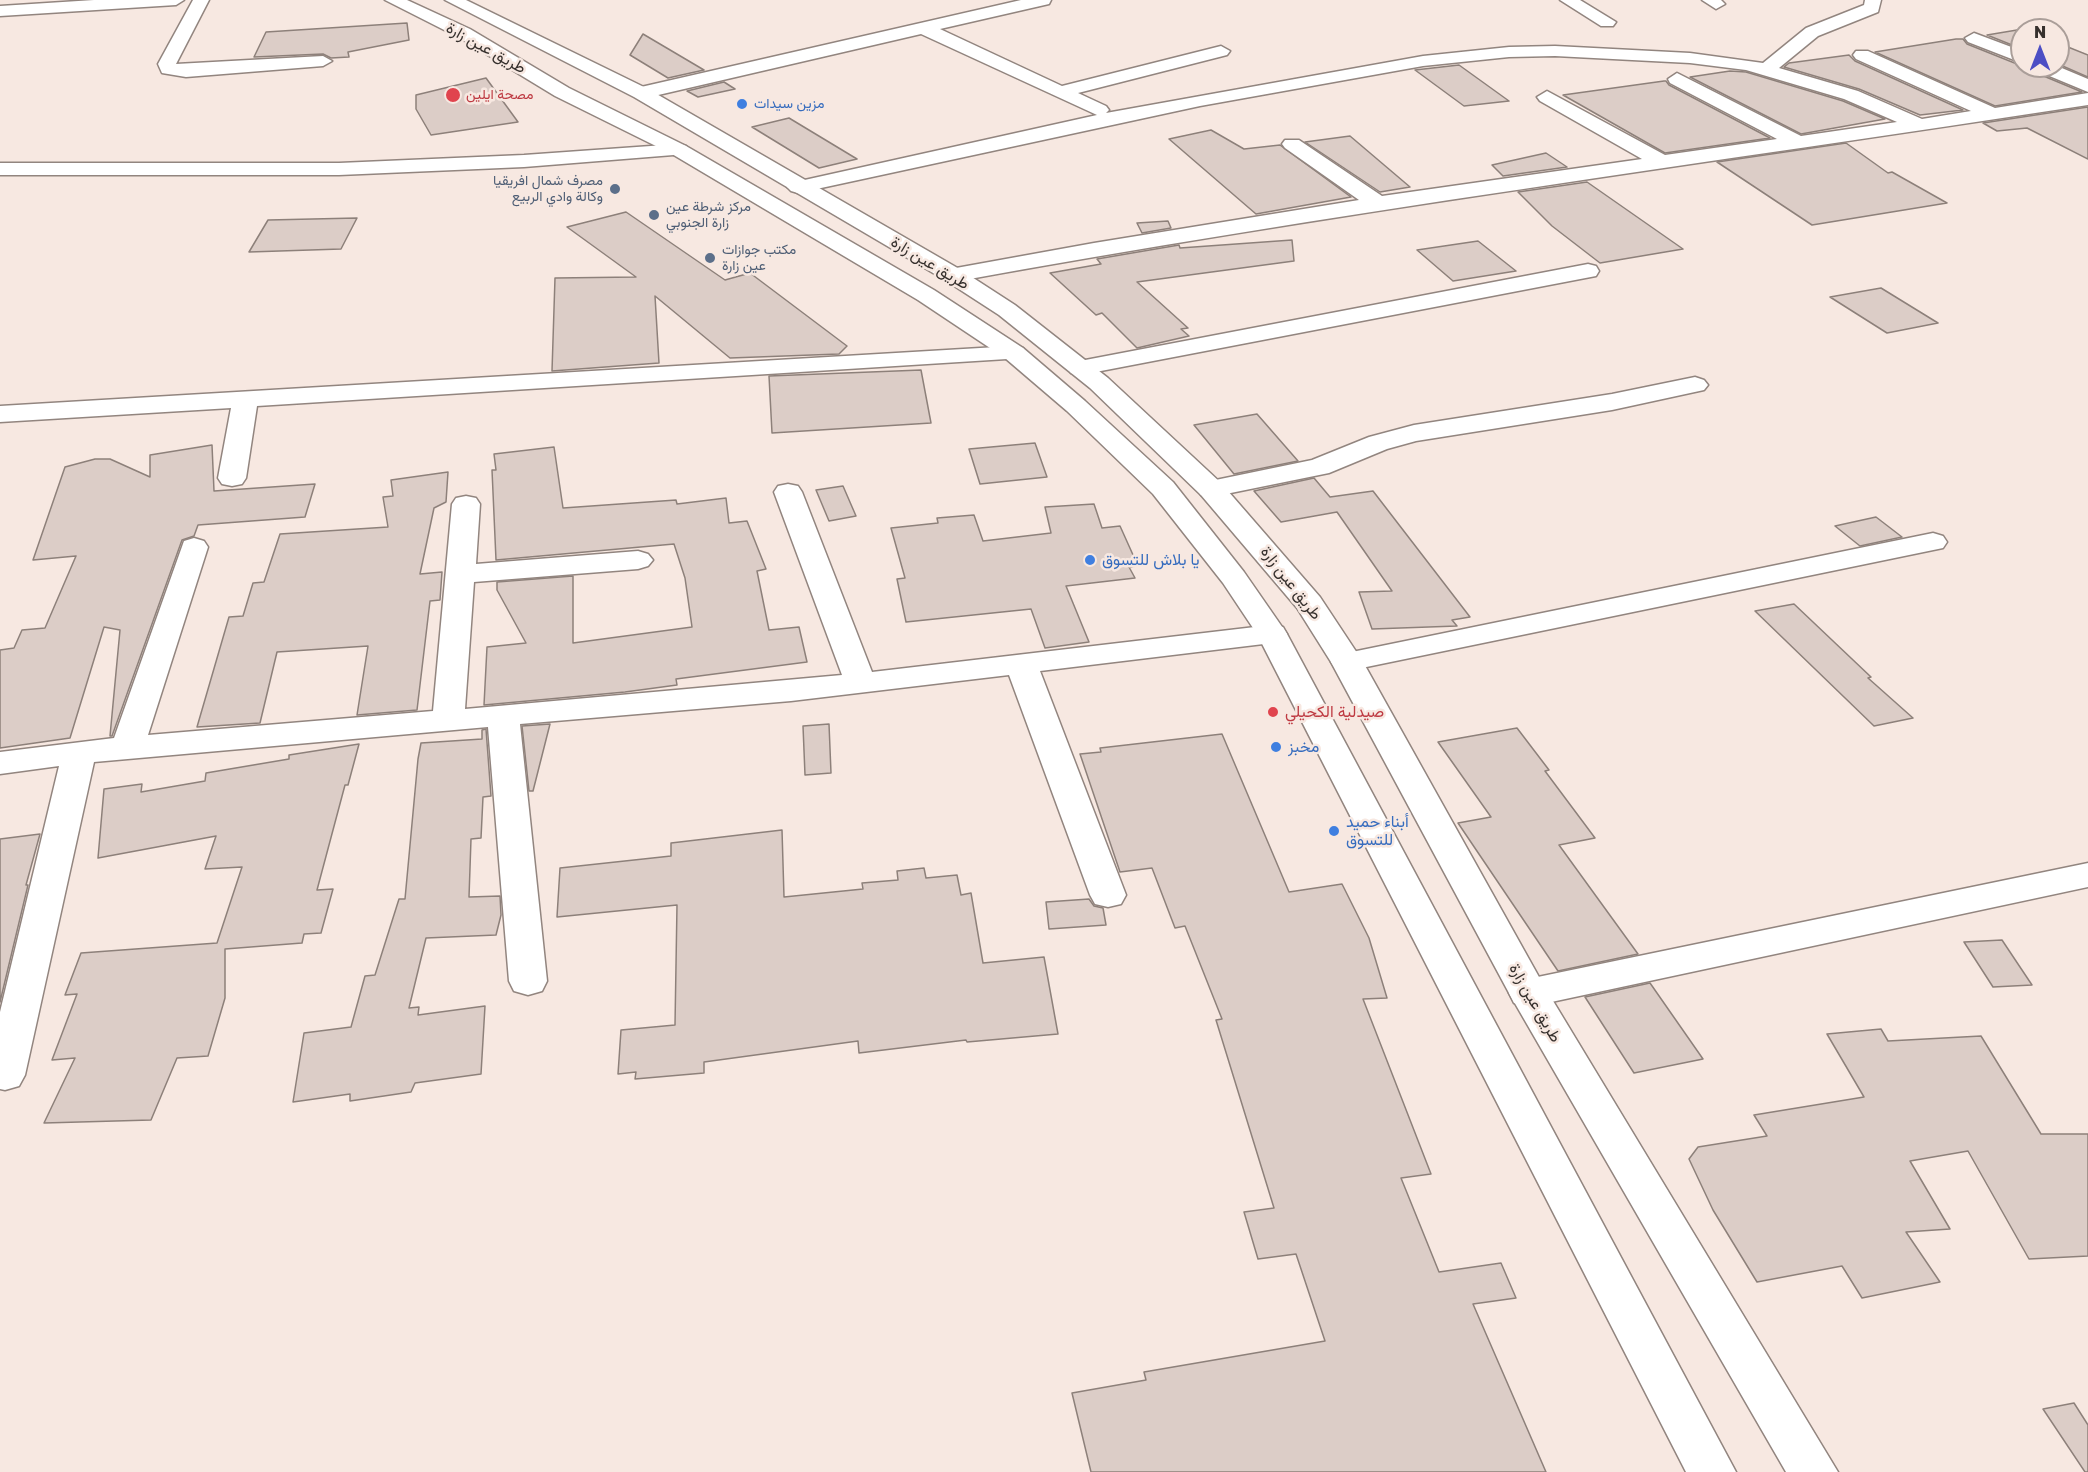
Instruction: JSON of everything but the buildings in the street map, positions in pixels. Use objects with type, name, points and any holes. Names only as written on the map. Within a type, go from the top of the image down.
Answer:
[{"type":"street","points":[[0,11],[113,2],[176,0]]},
{"type":"street","points":[[201,0],[167,64],[169,69],[186,71],[323,61]]},
{"type":"street","name":"طريق عين زارة","points":[[393,0],[464,33],[562,92],[679,150],[926,295],[1014,353],[1163,488],[1234,578],[1272,634],[1711,1472]]},
{"type":"street","name":"طريق عين زارة","points":[[453,0],[631,88],[953,275],[1007,310],[1080,368],[1136,415],[1211,489],[1309,603],[1347,662],[1528,993],[1813,1472]]},
{"type":"street","points":[[562,92],[573,85],[592,81],[631,88],[923,28],[1043,0]]},
{"type":"street","points":[[1573,0],[1607,21]]},
{"type":"street","points":[[1767,69],[1800,39],[1824,26],[1872,8],[1873,0]]},
{"type":"street","points":[[923,28],[1099,110]]},
{"type":"street","points":[[1974,39],[2010,53]]},
{"type":"street","points":[[1060,92],[1221,51]]},
{"type":"street","points":[[798,187],[1134,113],[1339,75],[1460,56],[1567,51],[1690,58],[1767,69],[1851,95],[1920,126]]},
{"type":"street","points":[[1862,54],[1993,114]]},
{"type":"street","points":[[2069,78],[2088,86]]},
{"type":"street","points":[[1677,80],[1801,144]]},
{"type":"street","points":[[1547,97],[1662,162]]},
{"type":"street","points":[[953,275],[1096,247],[1529,179],[1801,144],[2088,99]]},
{"type":"street","points":[[1292,144],[1377,203]]},
{"type":"street","points":[[0,169],[339,169],[524,161],[679,150]]},
{"type":"street","points":[[1080,368],[1588,271]]},
{"type":"street","points":[[0,414],[1014,353]]},
{"type":"street","points":[[1211,489],[1319,467],[1378,443],[1414,433],[1612,402],[1695,385]]},
{"type":"street","points":[[232,478],[245,399]]},
{"type":"street","points":[[788,492],[861,684]]},
{"type":"street","points":[[448,721],[462,574],[466,504]]},
{"type":"street","points":[[1347,662],[1933,542]]},
{"type":"street","points":[[128,747],[194,548]]},
{"type":"street","points":[[462,574],[638,560]]},
{"type":"street","points":[[0,763],[128,747],[503,717],[861,684],[1272,634]]},
{"type":"street","points":[[1022,663],[1108,895]]},
{"type":"street","points":[[503,717],[528,981]]},
{"type":"street","points":[[5,1075],[79,754]]},
{"type":"street","points":[[1528,993],[2088,875]]},
{"type":"place","name":"مصحة ايلين","points":[[453,95]]},
{"type":"place","name":"مزين سيدات","points":[[742,104]]},
{"type":"place","name":"مصرف شمال افريقيا وكالة وادي الربيع","points":[[615,189]]},
{"type":"place","name":"مركز شرطة عين زارة الجنوبي","points":[[654,215]]},
{"type":"place","name":"مكتب جوازات عين زارة","points":[[710,258]]},
{"type":"place","name":"يا بلاش للتسوق","points":[[1090,560]]},
{"type":"place","name":"صيدلية الكحيلي","points":[[1273,712]]},
{"type":"place","name":"مخبز","points":[[1276,747]]},
{"type":"place","name":"أبناء حميد للتسوق","points":[[1334,831]]}]
